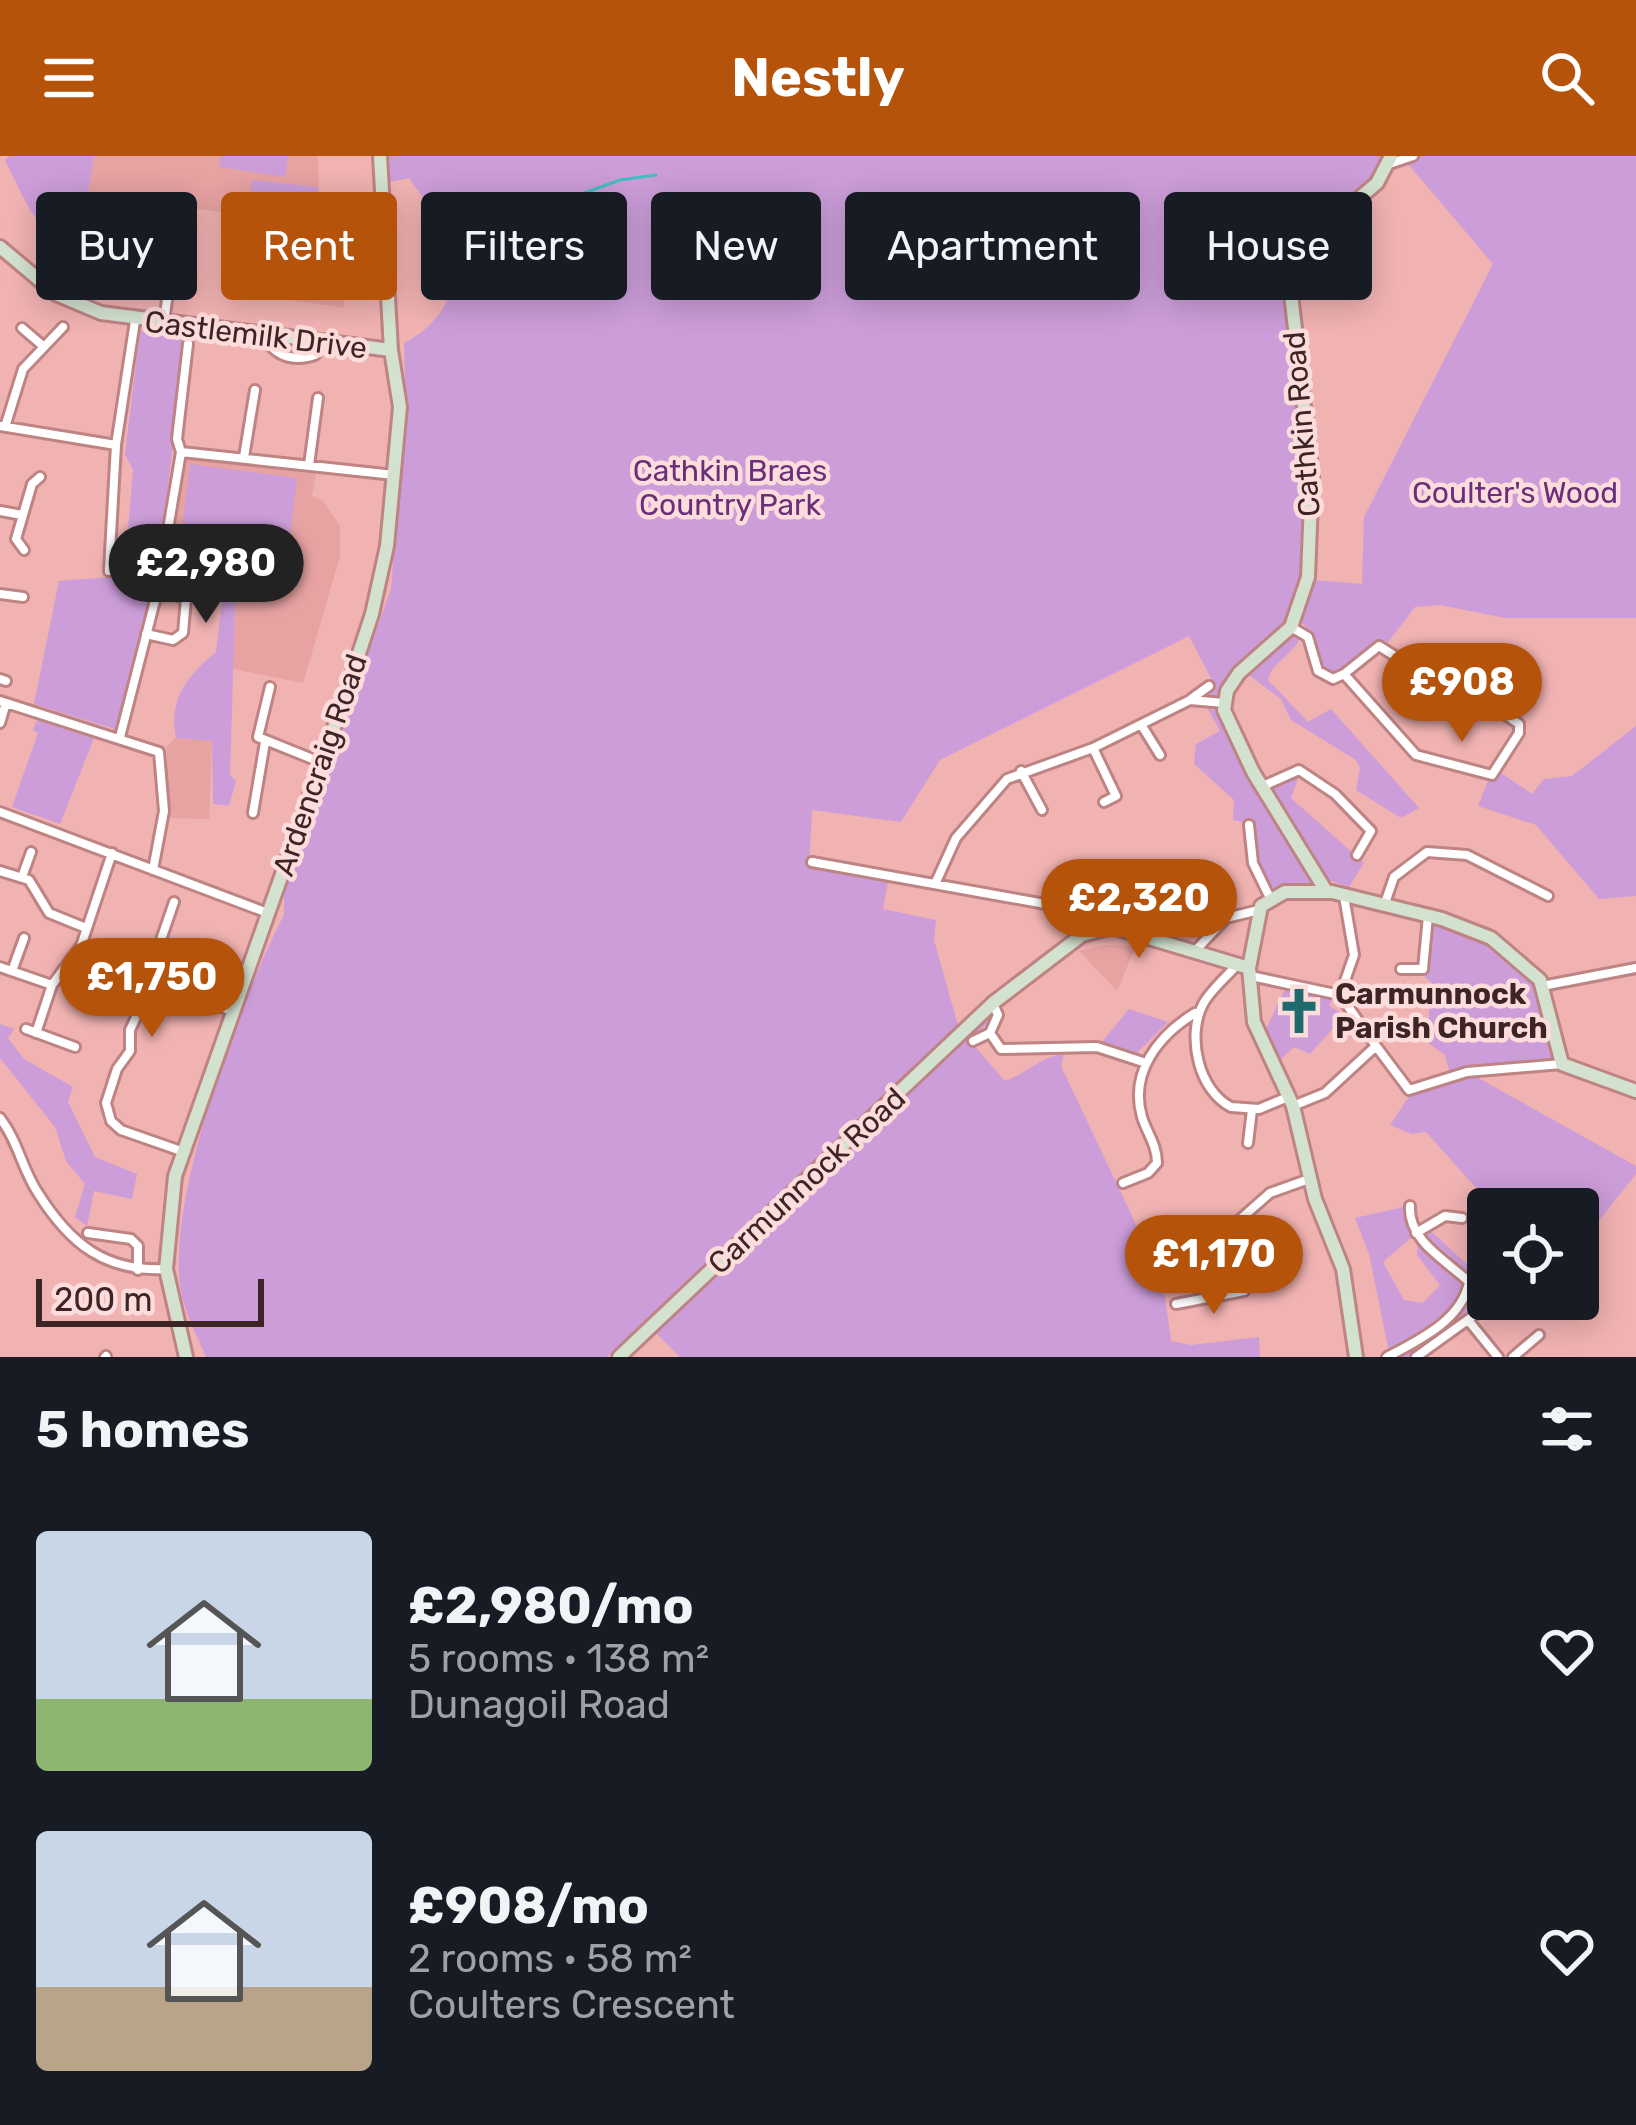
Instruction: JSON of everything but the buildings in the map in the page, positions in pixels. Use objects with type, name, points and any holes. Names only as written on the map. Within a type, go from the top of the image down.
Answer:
[{"type":"street","name":"Ardencraig Road","points":[[186,1357],[166,1269],[170,1202],[265,912],[372,614],[396,475],[400,407],[391,350],[380,156]]},
{"type":"street","points":[[1390,160],[1412,156]]},
{"type":"street","name":"Cathkin Road","points":[[1292,627],[1308,577],[1312,476],[1291,294],[1292,263],[1309,236],[1363,196],[1390,160]]},
{"type":"street","name":"Castlemilk Drive","points":[[0,247],[56,294],[135,321],[391,350]]},
{"type":"street","points":[[164,324],[167,300]]},
{"type":"street","points":[[110,571],[116,445],[135,321]]},
{"type":"street","points":[[64,327],[23,369],[3,426],[116,445]]},
{"type":"street","points":[[22,328],[43,346]]},
{"type":"street","points":[[120,737],[158,589],[181,452],[177,439],[188,344]]},
{"type":"street","points":[[244,458],[256,390]]},
{"type":"street","points":[[309,465],[318,398]]},
{"type":"street","points":[[181,452],[396,475]]},
{"type":"street","points":[[24,550],[16,538],[32,484],[40,477]]},
{"type":"street","points":[[0,511],[22,515]]},
{"type":"street","points":[[100,521],[112,521]]},
{"type":"street","points":[[146,634],[173,640],[183,633],[186,599],[158,589]]},
{"type":"street","points":[[0,593],[23,597]]},
{"type":"street","points":[[1326,891],[1234,736],[1224,703],[1239,673],[1292,627],[1308,637],[1318,671],[1333,679],[1379,646],[1460,697],[1494,706],[1519,724],[1519,734],[1492,775],[1424,760],[1344,674]]},
{"type":"street","points":[[935,884],[956,838],[995,788],[1022,771],[1142,726],[1209,686]]},
{"type":"street","points":[[270,687],[255,732],[265,742],[322,763]]},
{"type":"street","points":[[1190,700],[1224,703]]},
{"type":"street","points":[[0,723],[3,702],[155,749],[164,761],[163,840],[153,869]]},
{"type":"street","points":[[264,704],[278,709]]},
{"type":"street","points":[[1142,726],[1160,755]]},
{"type":"street","points":[[253,813],[265,742]]},
{"type":"street","points":[[1093,748],[1116,796],[1104,802]]},
{"type":"street","points":[[1262,787],[1299,770],[1319,781],[1371,831],[1357,855]]},
{"type":"street","points":[[1022,771],[1042,809]]},
{"type":"street","points":[[244,789],[258,794]]},
{"type":"street","points":[[0,812],[265,912]]},
{"type":"street","points":[[1249,825],[1253,863],[1270,898]]},
{"type":"street","points":[[22,877],[31,852]]},
{"type":"street","points":[[1385,904],[1394,877],[1427,852],[1467,855],[1548,896]]},
{"type":"street","points":[[37,1033],[52,985],[86,928],[112,853]]},
{"type":"street","points":[[812,862],[1051,905],[1088,932],[1140,935],[1340,995],[1409,1090],[1468,1072],[1562,1064],[1636,1091]]},
{"type":"street","points":[[0,871],[22,877],[40,892],[49,913],[86,928]]},
{"type":"street","points":[[1088,932],[1109,875]]},
{"type":"street","points":[[1356,1357],[1343,1269],[1309,1179],[1291,1102],[1254,1022],[1245,970],[1259,910],[1270,898],[1286,892],[1326,891],[1428,915],[1502,945],[1534,972],[1542,986],[1562,1064]]},
{"type":"street","points":[[1140,935],[1155,892]]},
{"type":"street","points":[[1340,995],[1354,955],[1342,906],[1344,894]]},
{"type":"street","points":[[174,902],[152,982],[130,1030],[130,1052],[117,1069],[106,1103],[111,1120],[122,1130],[184,1152]]},
{"type":"street","points":[[1193,953],[1226,918],[1259,910]]},
{"type":"street","points":[[1401,969],[1424,969],[1428,915]]},
{"type":"street","points":[[166,924],[179,928]]},
{"type":"street","name":"Carmunnock Road","points":[[619,1357],[992,1003],[1088,932]]},
{"type":"street","points":[[12,971],[24,938]]},
{"type":"street","points":[[0,967],[52,985]]},
{"type":"street","points":[[1542,986],[1636,968]]},
{"type":"street","points":[[1245,970],[1203,1005],[1197,1042],[1201,1074],[1224,1105],[1252,1110],[1325,1093],[1376,1046]]},
{"type":"street","points":[[152,982],[233,1011]]},
{"type":"street","points":[[974,1041],[990,1034],[998,1015],[992,1003]]},
{"type":"street","points":[[1128,1184],[1157,1163],[1139,1102],[1145,1064],[1160,1039],[1195,1013]]},
{"type":"street","points":[[26,1030],[75,1047]]},
{"type":"street","points":[[990,1034],[995,1045],[1009,1050],[1097,1047],[1145,1064]]},
{"type":"street","points":[[1249,1143],[1252,1110]]},
{"type":"street","points":[[0,1118],[36,1190],[86,1250],[120,1268],[166,1269]]},
{"type":"street","points":[[1206,1296],[1203,1252],[1270,1193],[1309,1179]]},
{"type":"street","points":[[1387,1357],[1447,1320],[1466,1297],[1469,1282],[1416,1233],[1410,1206]]},
{"type":"street","points":[[1416,1233],[1445,1216],[1462,1218]]},
{"type":"street","points":[[88,1233],[131,1239],[138,1246],[137,1270]]},
{"type":"street","points":[[1176,1304],[1244,1291]]},
{"type":"street","points":[[1416,1357],[1469,1320]]},
{"type":"street","points":[[1473,1320],[1498,1357]]},
{"type":"street","points":[[1513,1357],[1539,1335]]},
{"type":"shaded area","points":[[94,156],[318,156],[319,192],[221,192],[221,212],[197,209],[197,192],[89,192]]},
{"type":"shaded area","points":[[291,300],[344,300],[344,308]]},
{"type":"shaded area","points":[[186,457],[316,474],[312,496],[323,501],[340,526],[340,556],[303,683],[233,669],[236,578],[171,560]]},
{"type":"shaded area","points":[[176,738],[212,741],[209,819],[167,818],[167,746]]},
{"type":"shaded area","points":[[1191,901],[1194,918],[1205,929],[1187,945],[1174,942],[1178,928],[1163,923],[1164,915]]},
{"type":"shaded area","points":[[1136,946],[1117,991],[1079,951]]},
{"type":"green space","points":[[9,156],[94,156],[88,192],[36,192],[36,218],[5,160]]},
{"type":"green space","points":[[221,156],[288,156],[285,177],[219,167]]},
{"type":"green space","name":"Cathkin Braes Country Park","points":[[386,156],[1384,156],[1358,192],[1164,192],[1164,300],[1288,300],[1307,512],[1303,572],[1288,624],[1237,668],[1216,696],[1199,696],[1214,684],[1189,636],[940,760],[901,822],[812,810],[809,865],[889,877],[883,909],[936,920],[934,940],[959,1029],[607,1357],[206,1357],[182,1296],[183,1210],[209,1103],[247,997],[284,915],[284,887],[391,589],[405,397],[404,343],[429,326],[447,300],[627,300],[627,192],[421,195],[409,178],[390,182]]},
{"type":"green space","name":"Coulter's Wood","points":[[1419,156],[1636,156],[1636,618],[1505,618],[1440,605],[1415,607],[1386,645],[1372,643],[1333,675],[1320,668],[1314,635],[1302,623],[1313,580],[1362,584],[1364,517],[1493,264],[1408,164]]},
{"type":"green space","points":[[252,180],[318,187],[317,192],[251,192]]},
{"type":"green space","points":[[140,331],[186,336],[156,585],[118,730],[34,704],[59,581],[124,576],[133,470],[125,454]]},
{"type":"green space","points":[[190,464],[297,478],[289,543],[182,530]]},
{"type":"green space","points":[[225,575],[236,578],[230,775],[236,781],[229,806],[213,804],[212,741],[176,738],[174,724],[182,689],[216,652]]},
{"type":"green space","points":[[1291,637],[1300,638],[1268,680],[1308,722],[1331,709],[1419,808],[1401,818],[1356,790],[1360,768],[1356,760],[1291,720],[1281,699],[1246,673]]},
{"type":"green space","points":[[1207,707],[1217,712],[1314,881],[1309,884],[1268,890],[1253,849],[1251,824],[1233,820],[1234,800],[1194,764],[1196,744],[1220,731]]},
{"type":"green space","points":[[37,720],[94,738],[60,824],[12,807],[38,733],[33,730]]},
{"type":"green space","points":[[1636,726],[1636,896],[1599,899],[1536,825],[1478,806],[1488,781],[1501,773],[1532,794],[1544,779],[1572,776]]},
{"type":"green space","points":[[1299,776],[1291,798],[1364,863],[1349,887],[1329,880],[1270,793],[1275,783]]},
{"type":"green space","points":[[1432,925],[1499,948],[1530,976],[1554,1062],[1484,1065],[1450,1074],[1445,1055],[1427,1042],[1431,983],[1423,975]]},
{"type":"green space","points":[[1285,989],[1332,999],[1329,1006],[1345,1015],[1310,1054],[1294,1047],[1279,1061],[1265,1031]]},
{"type":"green space","points":[[1129,1009],[1168,1022],[1137,1053],[1102,1042]]},
{"type":"green space","points":[[991,1012],[994,1017],[970,1041],[1005,1081],[1064,1054],[1061,1066],[1149,1252],[1165,1297],[1171,1341],[1191,1345],[1259,1337],[1260,1357],[680,1357],[656,1333]]},
{"type":"green space","points":[[0,1024],[14,1029],[8,1038],[24,1059],[73,1087],[68,1102],[95,1157],[137,1174],[132,1199],[94,1191],[87,1226],[75,1217],[85,1184],[66,1161],[55,1127],[0,1058]]},
{"type":"green space","points":[[1473,1075],[1636,1166],[1636,1174],[1599,1221],[1599,1188],[1476,1188],[1426,1132],[1412,1134],[1390,1125],[1412,1092]]},
{"type":"green space","points":[[1408,1206],[1413,1236],[1383,1262],[1404,1300],[1423,1303],[1440,1285],[1417,1255],[1418,1242],[1464,1287],[1442,1321],[1389,1352],[1369,1254],[1355,1218]]},
{"type":"green space","points":[[1431,1231],[1467,1264],[1467,1282],[1466,1274],[1423,1237]]},
{"type":"green space","points":[[1467,1301],[1467,1316],[1411,1357],[1396,1357],[1449,1325]]},
{"type":"waterway","points":[[587,192],[620,180],[656,175]]},
{"type":"place","name":"Carmunnock Parish Church","points":[[1299,1011]]}]
